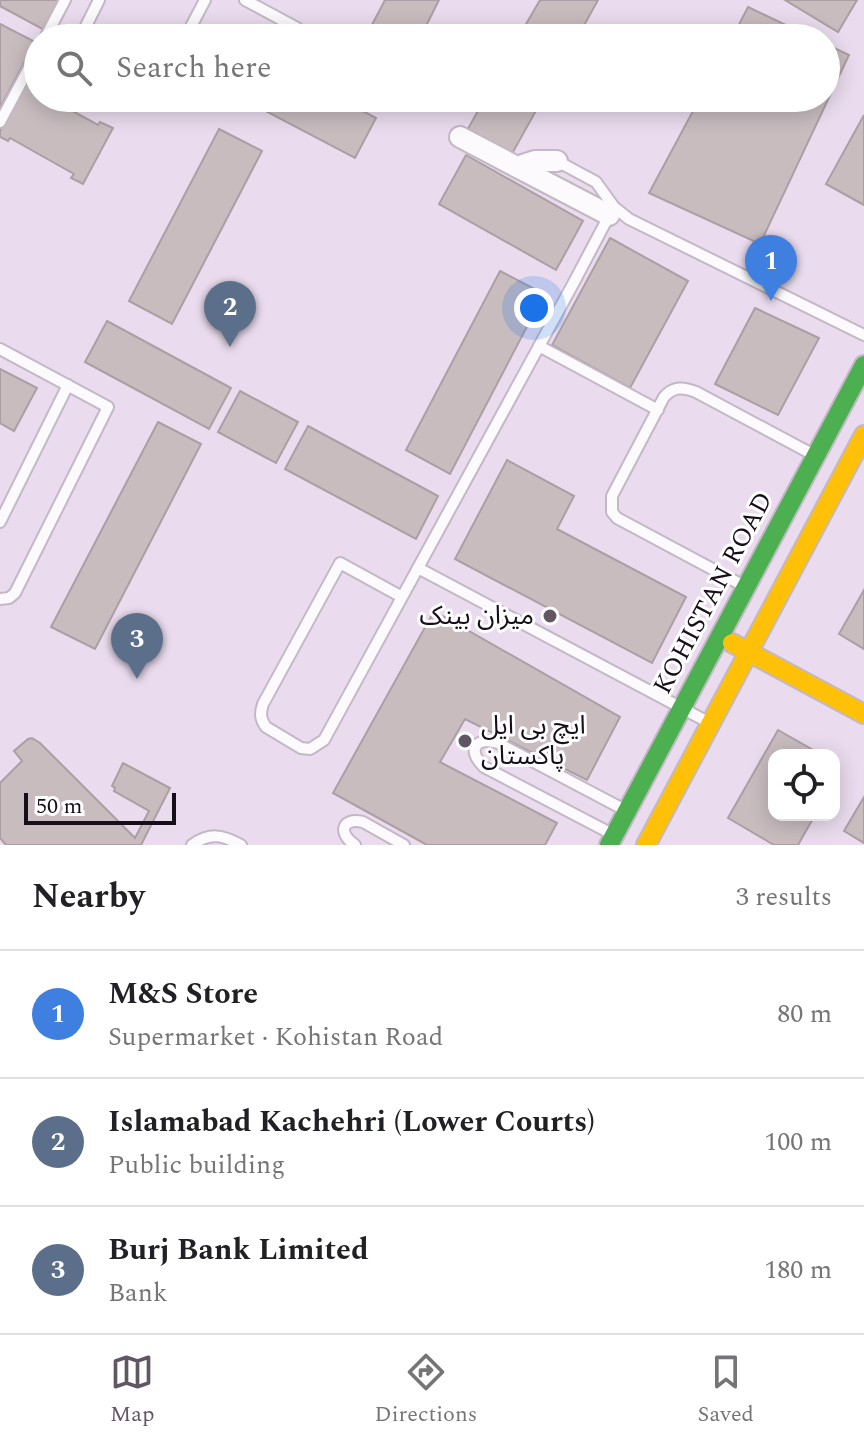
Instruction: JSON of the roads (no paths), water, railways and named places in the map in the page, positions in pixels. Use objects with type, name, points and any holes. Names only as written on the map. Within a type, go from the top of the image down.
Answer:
[{"type":"street","points":[[460,137],[612,211]]},
{"type":"street","points":[[517,167],[535,161],[557,161]]},
{"type":"street","name":"KOHISTAN ROAD","points":[[612,840],[864,365]]},
{"type":"street","points":[[646,845],[864,435]]},
{"type":"street","points":[[719,636],[864,714]]},
{"type":"lane","points":[[52,24],[65,0]]},
{"type":"lane","points":[[87,24],[99,0]]},
{"type":"lane","points":[[192,24],[205,0]]},
{"type":"lane","points":[[245,0],[290,24]]},
{"type":"lane","points":[[0,122],[24,77]]},
{"type":"lane","points":[[557,161],[596,182],[612,211],[864,335]]},
{"type":"lane","points":[[402,597],[340,563],[263,704],[260,713],[266,727],[301,748],[310,749],[324,740],[539,346],[612,211]]},
{"type":"lane","points":[[539,346],[658,410]]},
{"type":"lane","points":[[0,349],[108,407],[15,593],[9,598],[0,599]]},
{"type":"lane","points":[[0,522],[68,385]]},
{"type":"lane","points":[[745,587],[617,518],[612,512],[612,496],[658,410],[670,390],[686,388],[816,456]]},
{"type":"lane","points":[[418,568],[710,723]]},
{"type":"lane","points":[[612,840],[484,767],[474,754],[475,747],[488,740],[498,743],[627,811]]},
{"type":"lane","points":[[355,845],[344,832],[349,821],[356,820],[404,845]]},
{"type":"lane","points":[[192,845],[204,837],[219,834],[241,845]]},
{"type":"place","name":"M&S Store","points":[[771,301]]},
{"type":"place","name":"Islamabad Kachehri (Lower Courts)","points":[[230,347]]},
{"type":"place","name":"میزان بینک","points":[[550,616]]},
{"type":"place","name":"Burj Bank Limited","points":[[137,679]]},
{"type":"place","name":"ایچ بی ایل پاکستان","points":[[465,741]]}]
